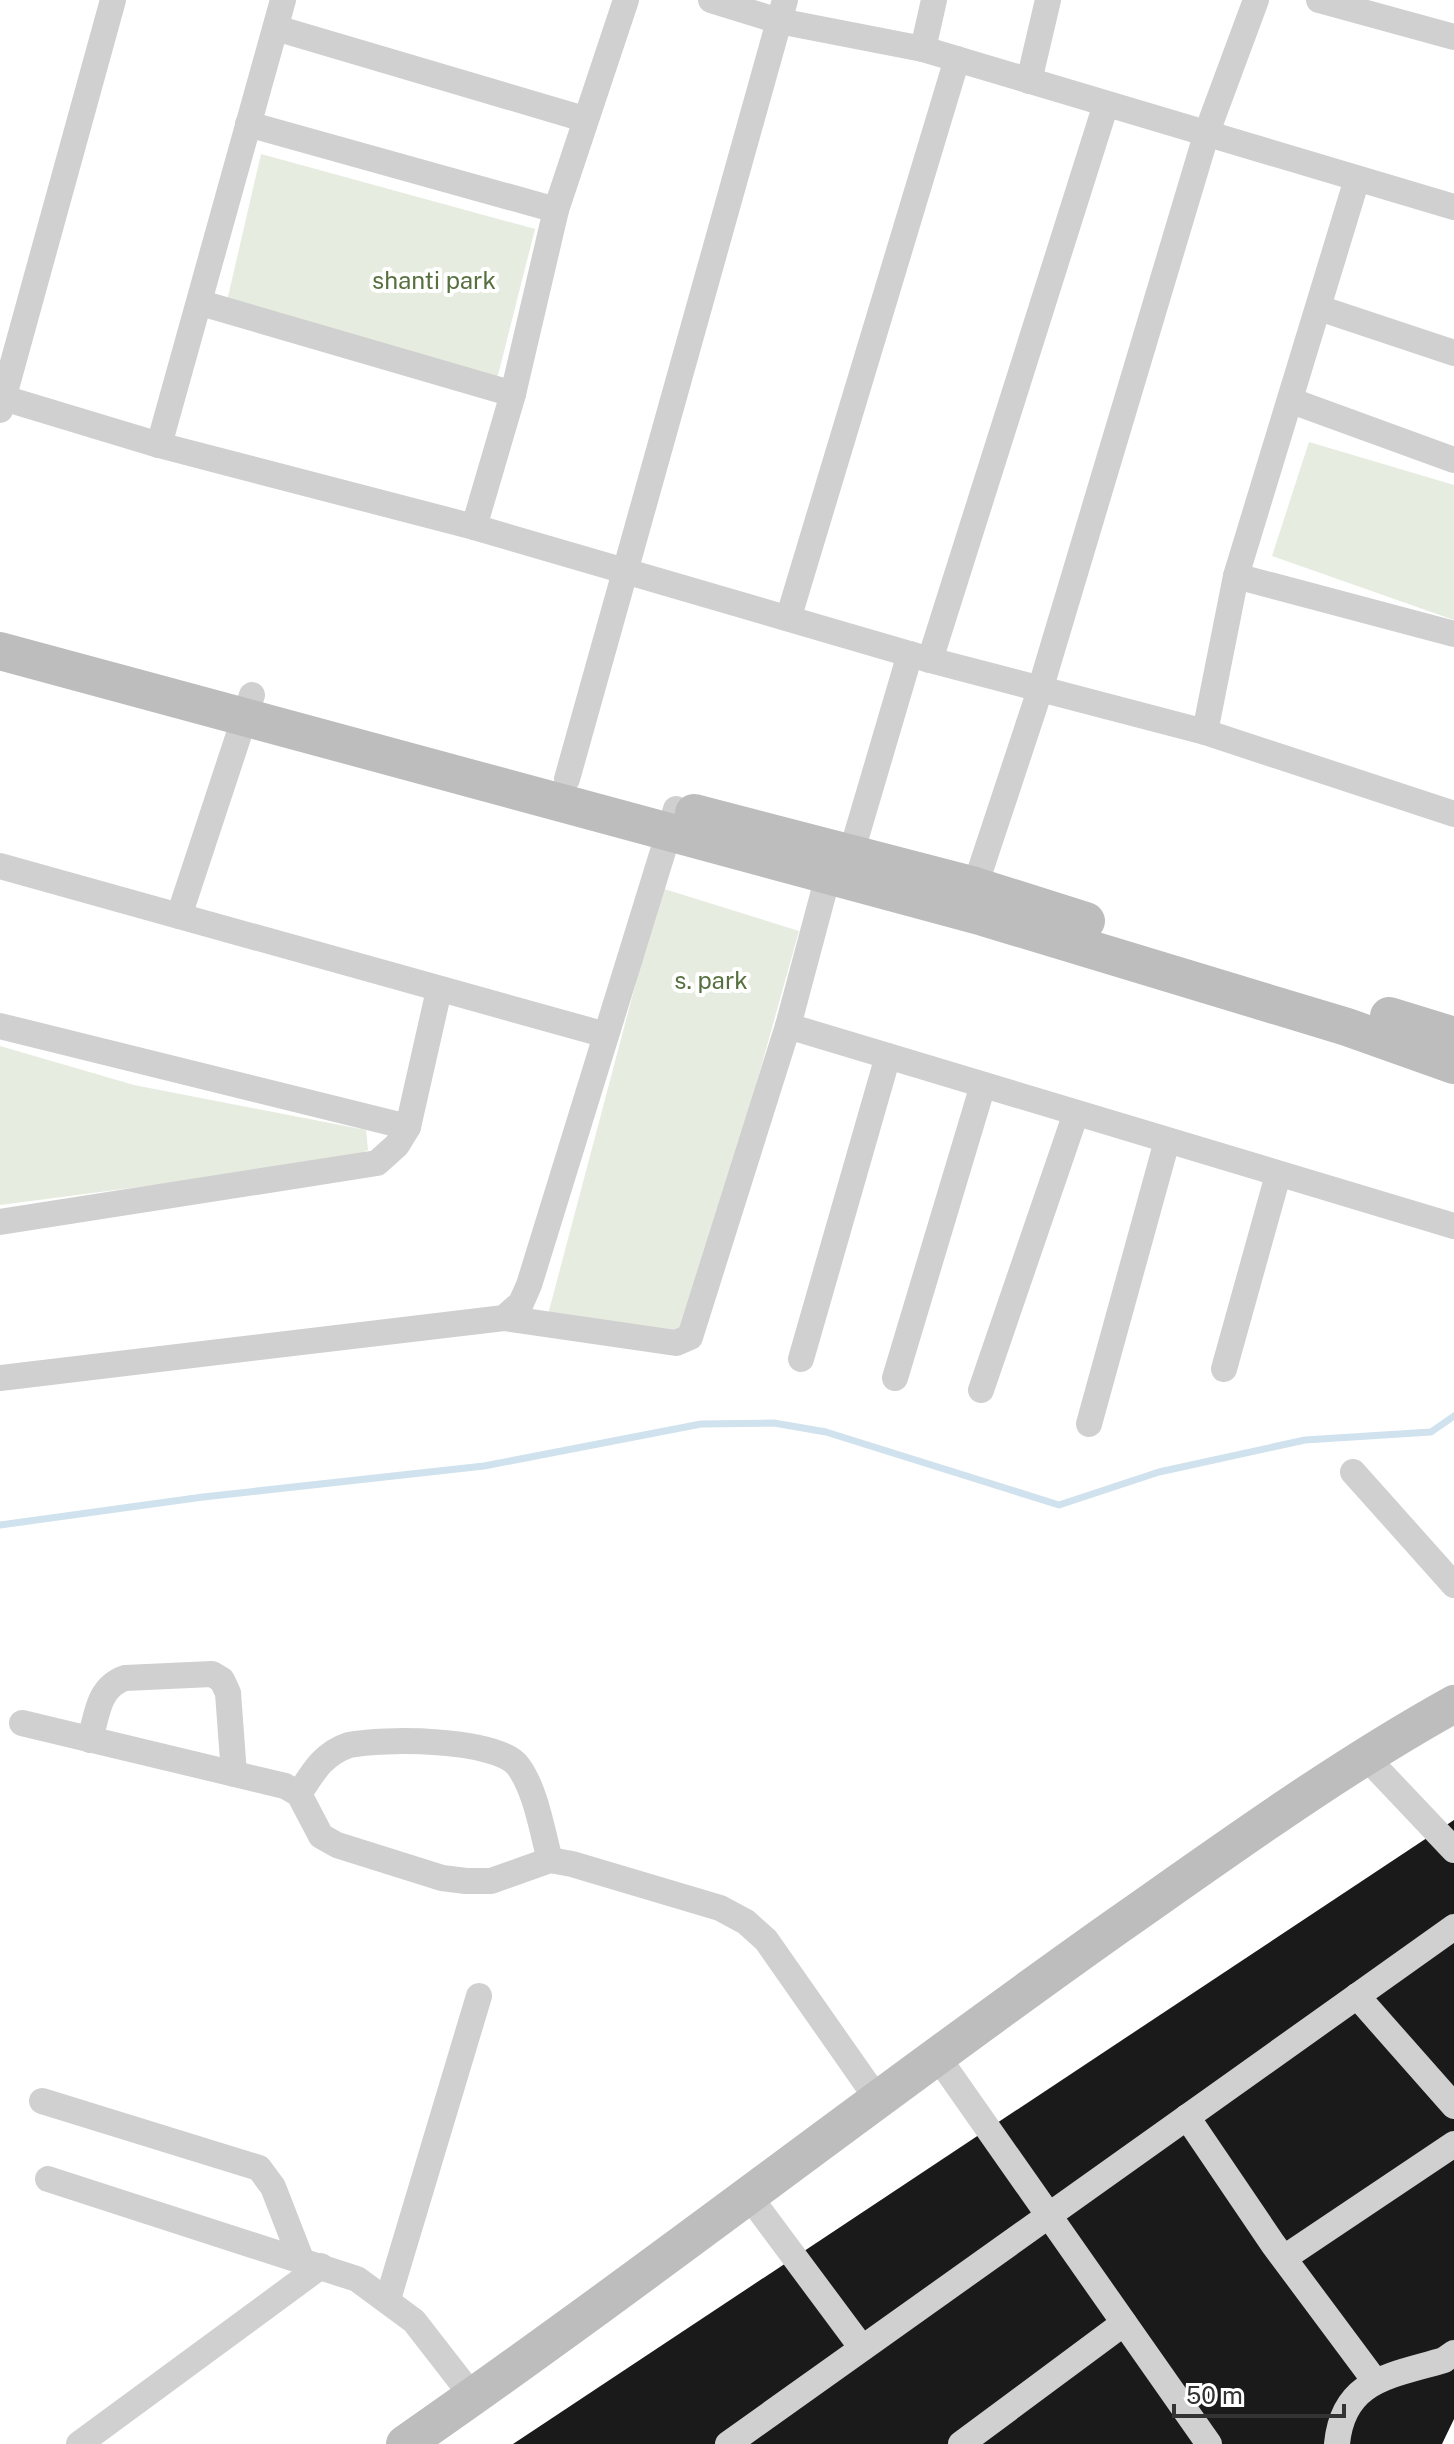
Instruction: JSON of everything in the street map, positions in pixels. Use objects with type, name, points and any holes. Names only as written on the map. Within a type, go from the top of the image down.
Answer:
[{"type":"street","points":[[113,0],[1,401],[474,527],[624,572],[789,616],[920,657],[1205,732],[1454,814]]},
{"type":"street","points":[[159,445],[283,0]]},
{"type":"street","points":[[474,527],[513,394],[556,210],[626,0]]},
{"type":"street","points":[[711,0],[782,10],[923,49],[1454,207]]},
{"type":"street","points":[[923,49],[934,0]]},
{"type":"street","points":[[1029,81],[1048,0]]},
{"type":"street","points":[[975,886],[1040,690],[1207,132],[1256,0]]},
{"type":"street","points":[[1319,0],[1454,37]]},
{"type":"street","points":[[567,779],[782,10]]},
{"type":"street","points":[[276,28],[584,119]]},
{"type":"street","points":[[789,616],[957,59]]},
{"type":"street","points":[[0,1378],[504,1318],[676,1343],[690,1337],[840,865],[920,657],[1106,104]]},
{"type":"street","points":[[248,124],[556,210]]},
{"type":"street","points":[[1205,732],[1236,576],[1292,401],[1357,179]]},
{"type":"street","points":[[201,303],[513,394]]},
{"type":"street","points":[[1319,308],[1454,353]]},
{"type":"street","points":[[1292,401],[1454,460]]},
{"type":"street","points":[[1236,576],[1454,634]]},
{"type":"street","points":[[0,626],[249,707],[840,865],[999,922],[1347,1027],[1454,1065]]},
{"type":"street","points":[[0,651],[567,779],[673,821]]},
{"type":"street","points":[[179,916],[249,707]]},
{"type":"street","points":[[504,1318],[521,1303],[529,1285],[673,821]]},
{"type":"street","points":[[840,865],[975,886],[1454,1036]]},
{"type":"street","points":[[0,866],[606,1035]]},
{"type":"street","points":[[0,1222],[377,1163],[397,1145],[408,1127],[439,990]]},
{"type":"street","points":[[0,1026],[408,1127]]},
{"type":"street","points":[[788,1026],[1454,1226]]},
{"type":"street","points":[[801,1359],[888,1056]]},
{"type":"street","points":[[895,1378],[983,1085]]},
{"type":"street","points":[[981,1390],[1076,1113]]},
{"type":"street","points":[[1089,1424],[1167,1141]]},
{"type":"street","points":[[1224,1369],[1278,1175]]},
{"type":"street","points":[[1353,1472],[1454,1585]]},
{"type":"street","points":[[90,1740],[102,1695],[111,1683],[125,1678],[212,1674],[222,1680],[228,1693],[234,1774]]},
{"type":"street","points":[[405,2444],[937,2056],[1364,1755],[1454,1704]]},
{"type":"street","points":[[22,1723],[285,1786],[299,1794],[321,1836],[337,1845],[442,1878],[491,1881],[550,1860],[720,1908],[746,1922],[766,1940],[878,2100]]},
{"type":"street","points":[[299,1794],[318,1764],[337,1749],[349,1745],[469,1744],[495,1749],[519,1766],[550,1860]]},
{"type":"street","points":[[1364,1755],[1454,1850]]},
{"type":"street","points":[[728,2444],[1454,1927]]},
{"type":"street","points":[[388,2299],[479,1996]]},
{"type":"street","points":[[1357,1996],[1454,2106]]},
{"type":"street","points":[[937,2056],[1204,2442]]},
{"type":"street","points":[[42,2101],[259,2168],[273,2187],[311,2262]]},
{"type":"street","points":[[1187,2117],[1284,2258],[1375,2381]]},
{"type":"street","points":[[1284,2258],[1454,2144]]},
{"type":"street","points":[[48,2179],[357,2279],[414,2321],[473,2397]]},
{"type":"street","points":[[749,2196],[862,2348]]},
{"type":"street","points":[[79,2444],[311,2262]]},
{"type":"street","points":[[961,2444],[1124,2323]]},
{"type":"street","points":[[1337,2444],[1340,2421],[1351,2398],[1375,2381],[1451,2362]]},
{"type":"green space","name":"shanti park","points":[[261,154],[535,229],[497,379],[227,301]]},
{"type":"green space","points":[[1309,442],[1454,485],[1454,620],[1272,556]]},
{"type":"green space","name":"s. park","points":[[661,888],[799,931],[681,1354],[546,1322]]},
{"type":"green space","points":[[0,1046],[134,1085],[366,1130],[368,1150],[347,1160],[0,1205]]},
{"type":"building","points":[[1454,1820],[1454,2419],[1442,2444],[513,2444]]},
{"type":"waterway","points":[[0,1525],[203,1497],[484,1466],[701,1424],[774,1423],[826,1432],[1059,1505],[1159,1472],[1305,1440],[1431,1432],[1454,1416]]}]
